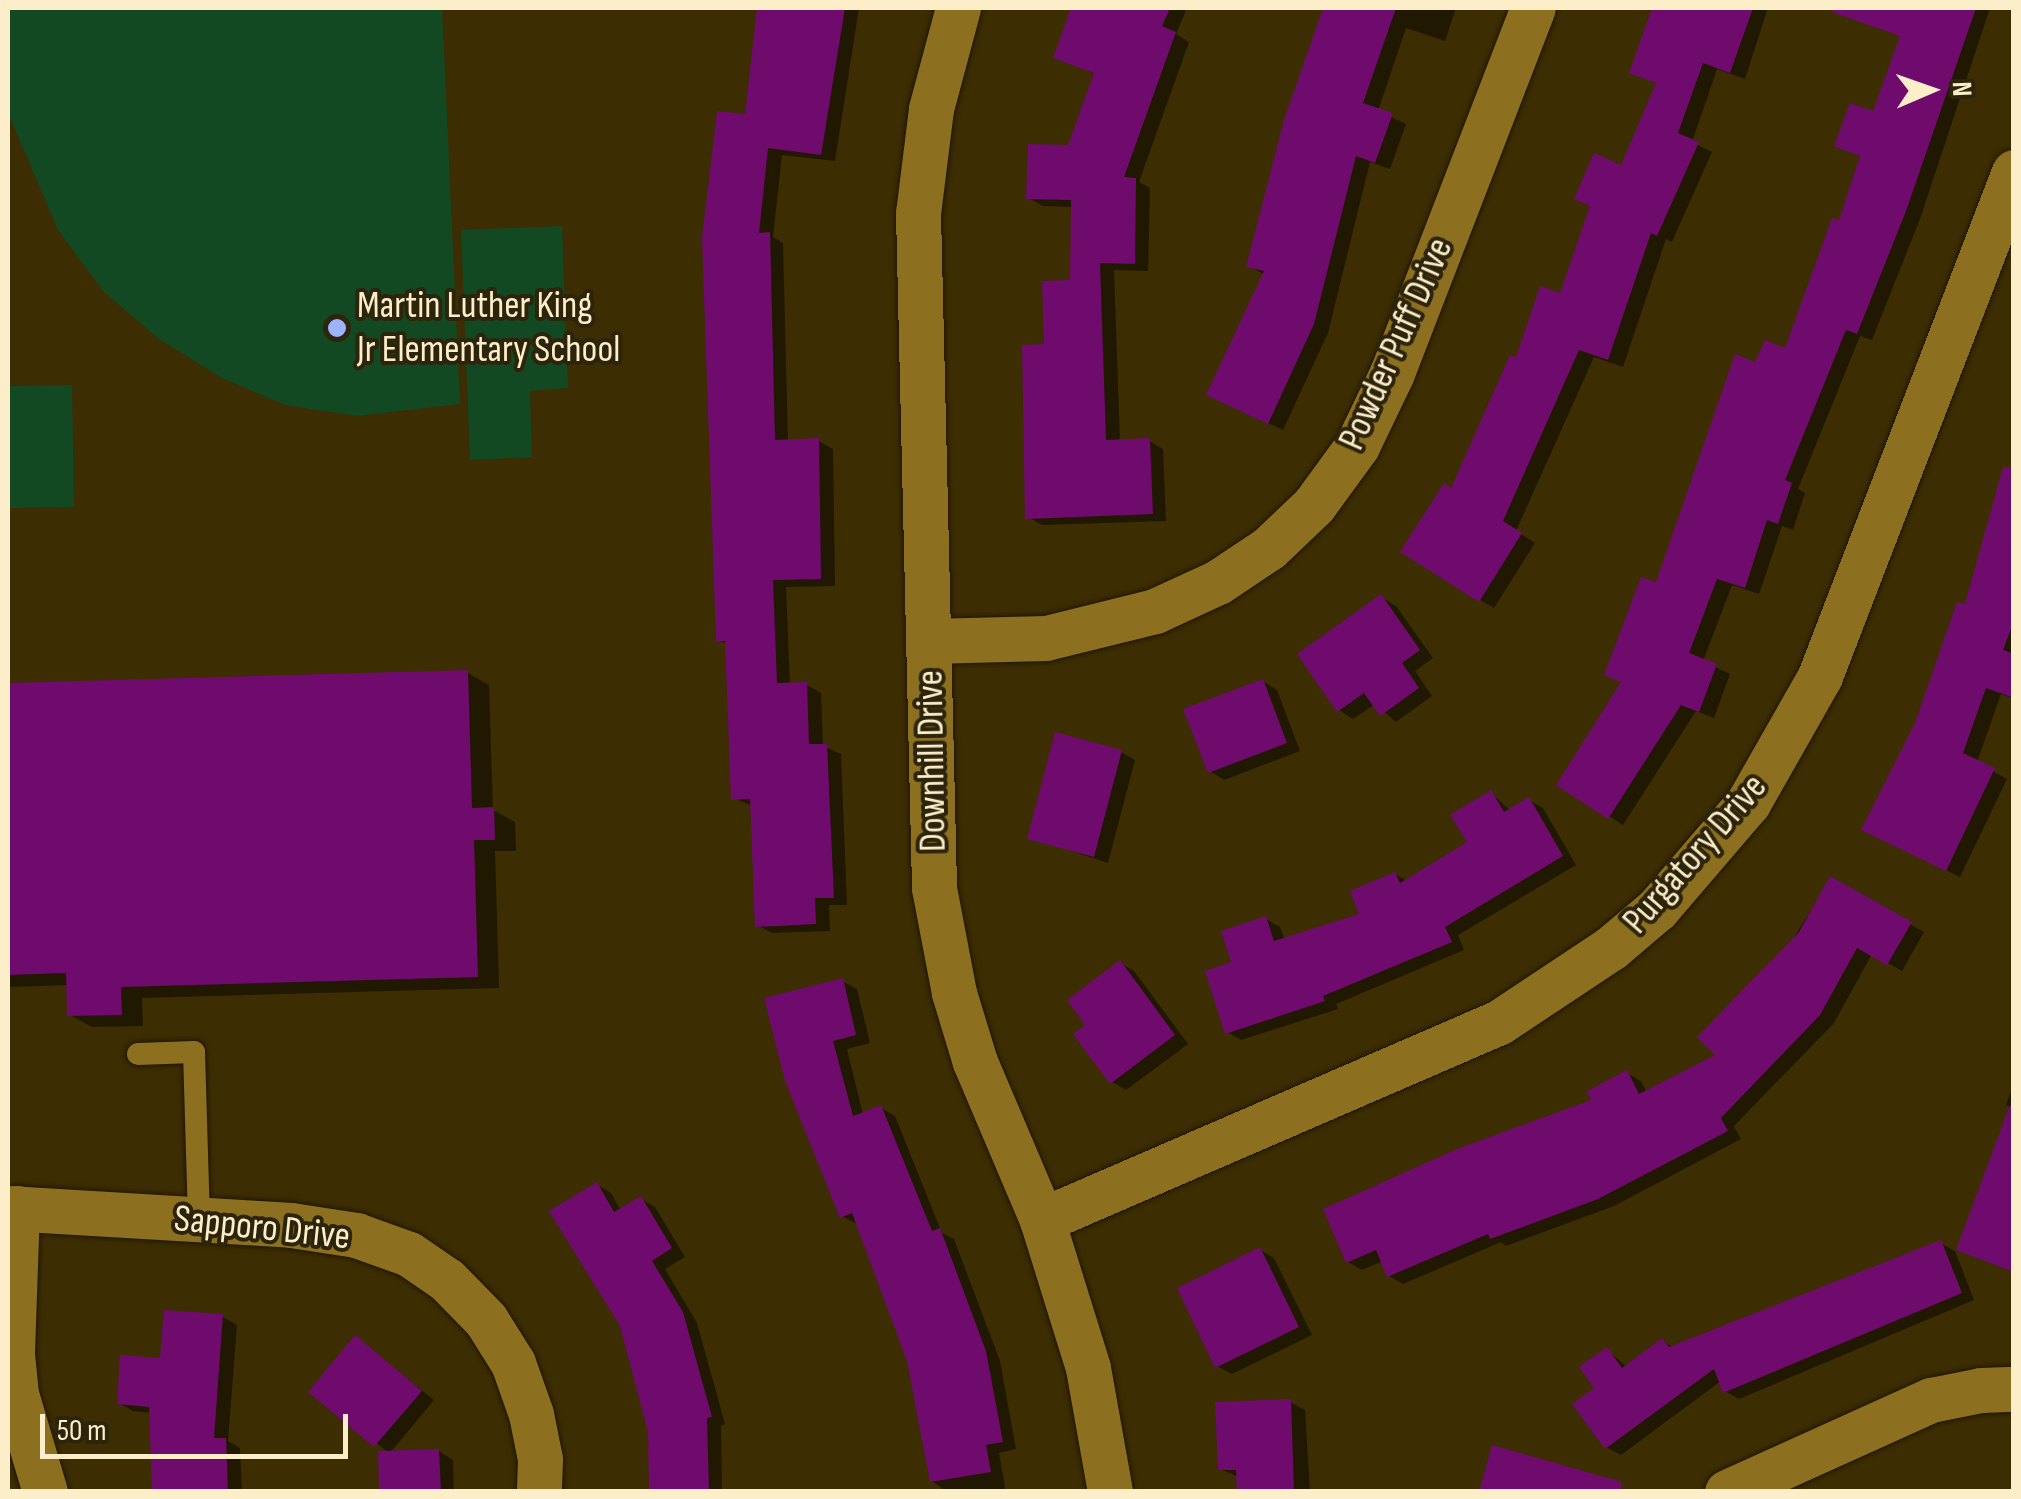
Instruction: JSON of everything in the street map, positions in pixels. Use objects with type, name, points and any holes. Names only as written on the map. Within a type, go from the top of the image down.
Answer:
[{"type":"street","name":"Downhill Drive","points":[[958,8],[931,109],[918,213],[934,888],[941,934],[975,1062],[1042,1220],[1099,1409],[1110,1492]]},
{"type":"street","name":"Powder Puff Drive","points":[[929,641],[1046,638],[1155,611],[1218,582],[1269,548],[1314,505],[1357,446],[1392,373],[1533,8]]},
{"type":"street","name":"Purgatory Drive","points":[[1042,1220],[1498,1024],[1611,948],[1657,909],[1748,803],[1820,676],[2014,172]]},
{"type":"street","name":"Sapporo Drive","points":[[12,1208],[199,1218],[356,1235],[410,1254],[446,1280],[486,1320],[513,1364],[531,1414],[540,1458],[539,1492]]},
{"type":"street","points":[[12,1208],[12,1354],[16,1394],[44,1492]]},
{"type":"street","points":[[1727,1492],[1931,1400],[1982,1390],[2014,1389]]},
{"type":"lane","points":[[138,1054],[194,1052],[199,1218]]},
{"type":"green space","points":[[8,8],[442,8],[460,404],[357,416],[285,405],[222,378],[159,339],[104,292],[58,230],[8,113]]},
{"type":"green space","points":[[562,226],[568,388],[530,391],[532,457],[470,460],[461,230]]},
{"type":"green space","points":[[72,385],[74,507],[8,508],[8,386]]},
{"type":"building","points":[[757,8],[845,8],[821,155],[768,148],[759,233],[770,232],[775,440],[819,438],[821,579],[773,580],[777,683],[807,682],[809,744],[827,744],[834,898],[815,898],[816,924],[755,927],[750,799],[731,800],[725,641],[716,641],[702,238],[717,111],[745,114]]},
{"type":"building","points":[[1071,8],[1170,8],[1162,26],[1176,32],[1124,177],[1136,178],[1135,264],[1100,263],[1106,440],[1150,438],[1153,514],[1025,519],[1022,345],[1044,344],[1042,281],[1070,280],[1071,200],[1026,199],[1028,144],[1068,145],[1094,73],[1053,58]]},
{"type":"building","points":[[1323,8],[1396,8],[1363,103],[1393,113],[1375,163],[1356,156],[1314,324],[1268,424],[1206,395],[1264,271],[1246,267],[1284,120]]},
{"type":"building","points":[[1652,8],[1753,8],[1730,73],[1703,63],[1678,133],[1699,142],[1657,236],[1651,233],[1608,360],[1579,350],[1503,521],[1522,533],[1479,602],[1400,552],[1444,483],[1451,488],[1510,355],[1516,357],[1540,286],[1560,293],[1590,206],[1574,199],[1594,153],[1621,165],[1656,83],[1629,73]]},
{"type":"building","points":[[1833,8],[1976,8],[1906,211],[1857,334],[1846,330],[1785,480],[1792,483],[1778,524],[1767,520],[1745,588],[1717,579],[1689,653],[1717,664],[1699,712],[1681,705],[1608,819],[1556,785],[1621,682],[1604,675],[1641,577],[1656,582],[1735,354],[1755,362],[1765,340],[1785,348],[1832,218],[1839,220],[1860,156],[1834,146],[1850,103],[1873,111],[1900,36],[1832,12]]},
{"type":"building","points":[[2003,467],[2014,468],[2014,621],[2003,650],[2014,654],[2014,698],[1986,688],[1963,753],[1995,768],[1946,871],[1861,830],[1915,723],[1957,602],[1965,604]]},
{"type":"building","points":[[1381,594],[1420,650],[1402,663],[1419,688],[1380,716],[1364,693],[1337,712],[1297,654]]},
{"type":"building","points":[[468,670],[472,808],[494,807],[495,840],[474,840],[478,977],[121,987],[122,1015],[67,1016],[66,973],[8,975],[8,683]]},
{"type":"building","points":[[1263,679],[1287,743],[1208,773],[1183,709]]},
{"type":"building","points":[[1055,732],[1122,750],[1094,857],[1027,839]]},
{"type":"building","points":[[1491,790],[1504,812],[1529,797],[1563,856],[1445,927],[1452,942],[1323,996],[1325,1001],[1225,1034],[1205,971],[1231,962],[1221,931],[1266,916],[1274,941],[1359,914],[1350,891],[1395,872],[1400,883],[1467,842],[1450,815]]},
{"type":"building","points":[[1830,876],[1912,922],[1887,965],[1857,948],[1820,1015],[1721,1118],[1728,1131],[1598,1199],[1490,1239],[1488,1234],[1387,1277],[1376,1250],[1346,1263],[1323,1209],[1457,1149],[1591,1100],[1587,1091],[1627,1070],[1639,1094],[1715,1055],[1697,1037],[1799,932]]},
{"type":"building","points":[[1120,960],[1175,1035],[1110,1084],[1073,1034],[1085,1025],[1067,1000]]},
{"type":"building","points":[[843,978],[856,1035],[833,1041],[853,1116],[881,1105],[932,1231],[940,1228],[986,1351],[1003,1442],[986,1445],[991,1472],[930,1482],[907,1361],[852,1213],[840,1218],[785,1081],[764,998]]},
{"type":"building","points":[[2010,1105],[2014,1106],[2014,1272],[1956,1250]]},
{"type":"building","points":[[597,1182],[614,1212],[641,1196],[672,1248],[652,1261],[683,1312],[712,1417],[707,1418],[709,1492],[649,1492],[648,1432],[620,1326],[549,1211]]},
{"type":"building","points":[[1941,1240],[1962,1293],[1723,1393],[1714,1369],[1605,1449],[1572,1404],[1594,1388],[1579,1367],[1607,1347],[1622,1368],[1662,1338],[1669,1347]]},
{"type":"building","points":[[1260,1247],[1299,1327],[1215,1368],[1177,1288]]},
{"type":"building","points":[[164,1310],[223,1314],[214,1438],[226,1438],[228,1492],[152,1492],[149,1407],[117,1404],[120,1355],[160,1358]]},
{"type":"building","points":[[355,1335],[422,1391],[374,1447],[308,1392]]},
{"type":"building","points":[[1291,1399],[1294,1492],[1237,1492],[1236,1470],[1218,1470],[1215,1402]]},
{"type":"building","points":[[1492,1445],[1622,1482],[1620,1492],[1479,1492]]},
{"type":"building","points":[[439,1449],[441,1492],[379,1492],[378,1451]]},
{"type":"place","name":"Martin Luther King Jr Elementary School","points":[[337,328]]}]
